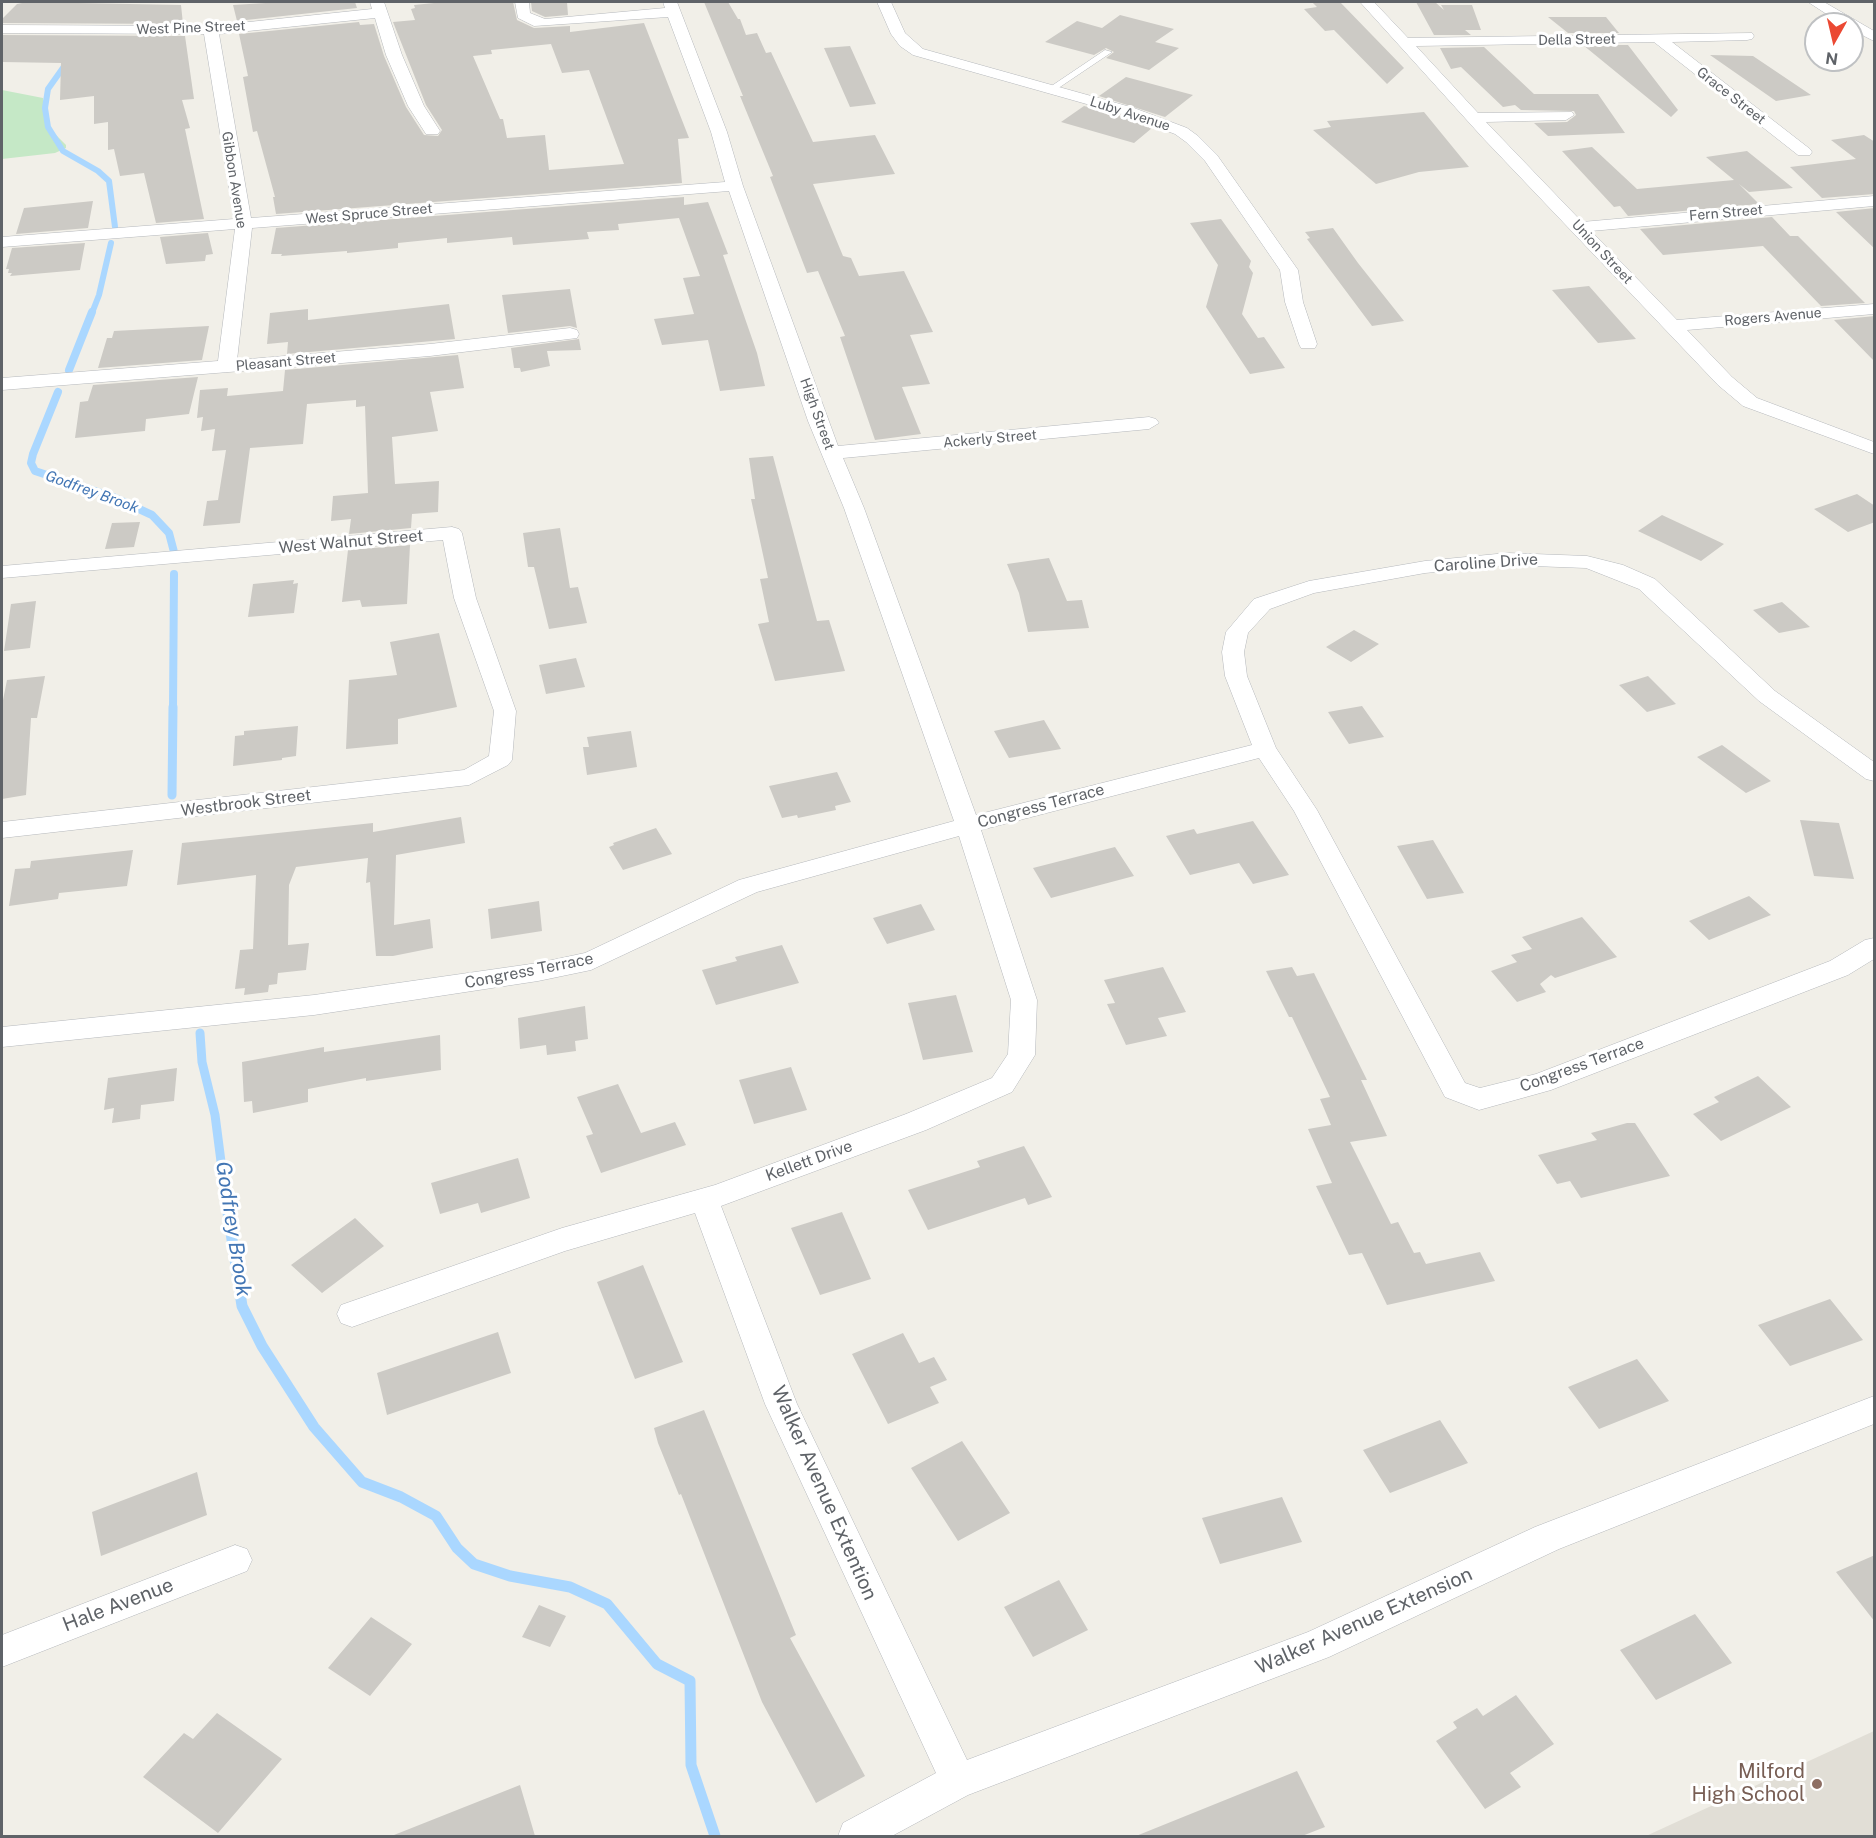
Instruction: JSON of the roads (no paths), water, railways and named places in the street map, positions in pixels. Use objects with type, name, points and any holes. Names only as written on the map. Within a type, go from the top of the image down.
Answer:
[{"type":"street","points":[[522,2],[523,15],[534,22],[545,23],[672,7]]},
{"type":"street","name":"Luby Avenue","points":[[884,2],[894,26],[906,44],[918,52],[1159,121],[1192,139],[1211,158],[1289,270],[1294,302],[1308,344]]},
{"type":"street","name":"Union Street","points":[[1367,2],[1671,326],[1750,402],[1875,448]]},
{"type":"street","points":[[1815,2],[1875,37]]},
{"type":"street","points":[[379,7],[416,106],[432,131]]},
{"type":"street","name":"West Pine Street","points":[[2,29],[211,30],[379,7]]},
{"type":"street","name":"High Street","points":[[672,7],[719,132],[735,186],[831,453],[854,508],[968,826]]},
{"type":"street","name":"Gibbon Avenue","points":[[211,30],[243,225],[227,367]]},
{"type":"street","name":"Della Street","points":[[1406,42],[1747,36]]},
{"type":"street","name":"Grace Street","points":[[1658,38],[1804,153]]},
{"type":"street","points":[[1474,118],[1566,115]]},
{"type":"street","name":"West Spruce Street","points":[[2,242],[735,186]]},
{"type":"street","name":"Fern Street","points":[[1578,227],[1875,201]]},
{"type":"street","name":"Rogers Avenue","points":[[1671,326],[1875,309]]},
{"type":"street","name":"Pleasant Street","points":[[2,384],[430,350],[570,334]]},
{"type":"street","name":"Ackerly Street","points":[[831,453],[1149,423]]},
{"type":"street","name":"West Walnut Street","points":[[2,572],[452,533],[465,598],[505,711],[500,760],[488,767]]},
{"type":"street","name":"Caroline Drive","points":[[1265,749],[1236,676],[1233,652],[1237,632],[1262,604],[1309,587],[1414,569],[1507,559],[1546,559],[1587,562],[1615,570],[1647,584],[1767,696],[1875,773]]},
{"type":"street","name":"Congress Terrace","points":[[2,1037],[314,1005],[464,984],[591,961],[649,931],[748,886],[846,857],[1265,749],[1305,810],[1455,1090],[1479,1099],[1541,1083],[1839,968],[1875,947]]},
{"type":"street","name":"Westbrook Street","points":[[2,830],[161,814],[469,777],[488,767]]},
{"type":"street","name":"Kellett Drive","points":[[352,1314],[562,1239],[704,1198],[916,1122],[1002,1085],[1021,1055],[1024,1000],[968,826]]},
{"type":"street","name":"Walker Avenue Extention","points":[[704,1198],[782,1404],[958,1781]]},
{"type":"street","name":"Walker Avenue Extension","points":[[856,1836],[958,1781],[1317,1645],[1547,1538],[1875,1410]]},
{"type":"street","name":"Hale Avenue","points":[[2,1650],[235,1560]]},
{"type":"lane","points":[[1051,90],[1108,52]]},
{"type":"waterway","name":"Godfrey Brook","points":[[65,65],[48,89],[45,108],[48,127],[63,151],[98,171],[109,181],[115,227]]},
{"type":"waterway","name":"Godfrey Brook","points":[[92,313],[99,295],[111,243]]},
{"type":"waterway","name":"Godfrey Brook","points":[[69,370],[92,312]]},
{"type":"waterway","name":"Godfrey Brook","points":[[58,392],[33,454],[31,463],[35,471],[113,497],[152,515],[169,533],[174,552]]},
{"type":"waterway","name":"Godfrey Brook","points":[[173,708],[174,574]]},
{"type":"waterway","name":"Godfrey Brook","points":[[172,795],[173,707]]},
{"type":"waterway","name":"Godfrey Brook","points":[[200,1033],[202,1062],[215,1115],[227,1208]]},
{"type":"waterway","name":"Godfrey Brook","points":[[227,1206],[242,1306],[262,1346],[314,1427],[362,1482],[401,1497],[436,1516],[457,1548],[474,1564],[510,1576],[570,1587],[607,1604],[657,1664],[690,1681],[691,1765],[715,1836]]},
{"type":"place","name":"Milford High School","points":[[1817,1784]]}]
